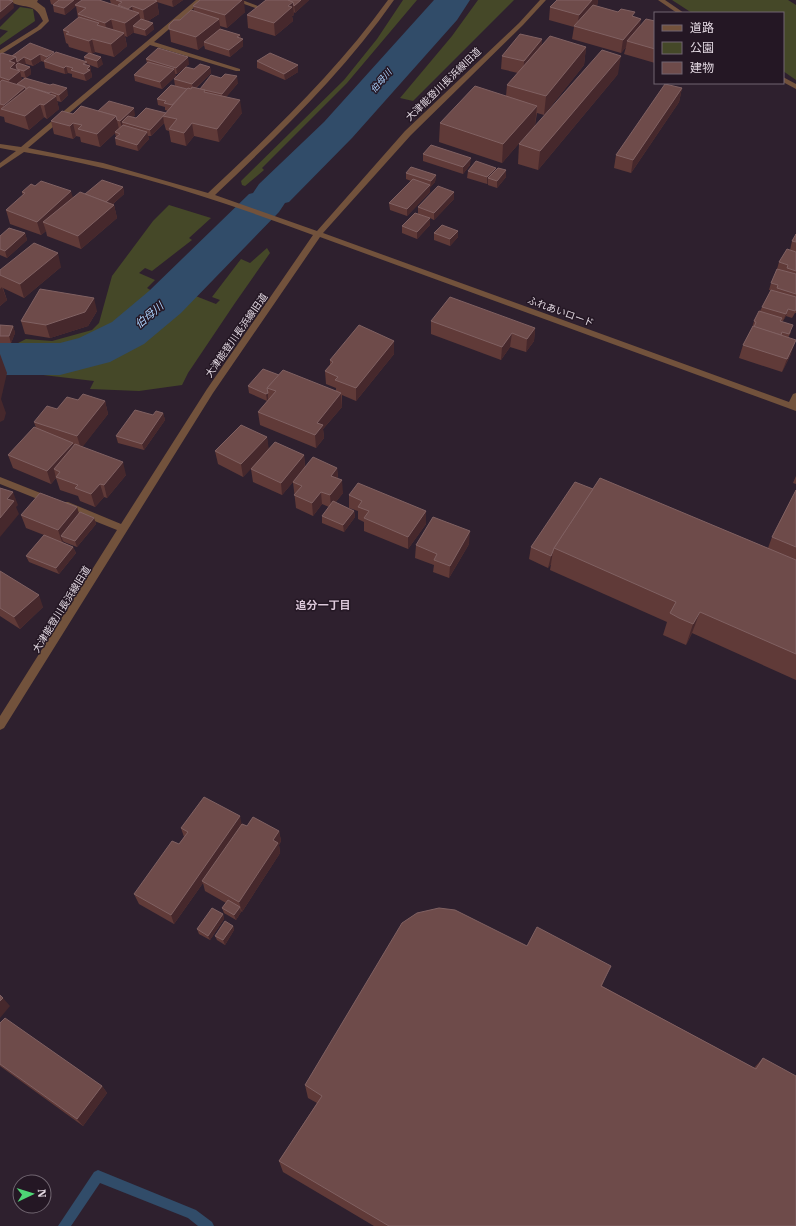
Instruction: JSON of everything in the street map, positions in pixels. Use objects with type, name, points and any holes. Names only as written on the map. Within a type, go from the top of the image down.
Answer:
[{"type":"street","points":[[0,53],[39,28],[46,21],[42,8],[34,1],[11,0]]},
{"type":"street","points":[[0,166],[23,149],[200,0]]},
{"type":"street","points":[[236,0],[260,8]]},
{"type":"street","points":[[211,195],[311,99],[378,20],[391,0]]},
{"type":"street","name":"大津能登川長浜線旧道","points":[[0,725],[210,391],[318,234],[408,133],[543,0]]},
{"type":"street","points":[[661,0],[679,12]]},
{"type":"street","points":[[150,43],[238,70]]},
{"type":"street","points":[[784,80],[796,87]]},
{"type":"street","name":"ふれあいロード","points":[[0,146],[100,164],[211,195],[794,407]]},
{"type":"street","points":[[794,407],[796,396]]},
{"type":"street","points":[[0,480],[124,528]]},
{"type":"green space","points":[[403,0],[417,0],[347,83],[262,168],[264,170],[245,186],[242,185],[241,181],[344,80],[377,39]]},
{"type":"green space","points":[[478,0],[514,0],[413,101],[400,98],[452,36]]},
{"type":"green space","points":[[672,0],[788,0],[796,5],[796,80],[784,72],[784,12],[690,12]]},
{"type":"green space","points":[[20,7],[33,9],[35,21],[0,45],[0,38],[8,31],[0,29],[0,27]]},
{"type":"green space","points":[[169,205],[211,218],[189,238],[192,240],[152,271],[145,268],[139,273],[155,280],[147,288],[152,291],[110,326],[86,339],[59,346],[13,348],[14,345],[26,339],[52,341],[92,330],[99,323],[112,276],[153,221]]},
{"type":"green space","points":[[267,248],[270,253],[188,373],[182,385],[139,391],[90,389],[94,381],[43,375],[94,365],[106,361],[130,349],[141,342],[167,320],[193,295],[216,304],[220,300],[212,297],[241,259],[250,263]]},
{"type":"building","points":[[0,0],[8,0],[13,1],[0,12]]},
{"type":"building","points":[[59,0],[74,0],[64,8],[53,5]]},
{"type":"building","points":[[82,0],[99,0],[139,13],[125,23],[111,19],[105,23],[78,14],[86,8],[75,5]]},
{"type":"building","points":[[116,0],[157,1],[143,10],[132,6],[128,9],[118,5],[122,2]]},
{"type":"building","points":[[200,0],[242,0],[225,15],[193,6]]},
{"type":"building","points":[[266,0],[288,0],[293,2],[288,6],[292,7],[274,23],[247,15]]},
{"type":"building","points":[[288,0],[301,0],[294,6],[293,2]]},
{"type":"building","points":[[557,0],[592,0],[579,15],[550,7]]},
{"type":"building","points":[[593,5],[618,12],[621,9],[635,12],[632,16],[641,19],[623,40],[574,26]]},
{"type":"building","points":[[191,10],[219,19],[196,37],[169,29],[169,25],[174,20],[180,20]]},
{"type":"building","points":[[79,17],[99,23],[97,25],[124,33],[111,44],[92,39],[89,41],[66,34],[69,32],[63,30]]},
{"type":"building","points":[[141,19],[153,23],[145,30],[133,26]]},
{"type":"building","points":[[646,19],[654,21],[654,49],[627,41]]},
{"type":"building","points":[[220,29],[240,35],[237,37],[243,39],[229,50],[204,42]]},
{"type":"building","points":[[520,34],[542,39],[524,61],[502,56]]},
{"type":"building","points":[[550,36],[586,47],[546,96],[507,85]]},
{"type":"building","points":[[30,43],[54,52],[47,57],[40,54],[31,60],[24,57],[17,62],[16,57],[12,56]]},
{"type":"building","points":[[158,48],[188,57],[176,68],[146,59]]},
{"type":"building","points":[[602,50],[621,56],[540,151],[519,144]]},
{"type":"building","points":[[56,52],[87,62],[83,64],[90,66],[87,69],[90,70],[84,74],[71,70],[73,68],[66,66],[64,68],[44,61]]},
{"type":"building","points":[[2,53],[16,57],[9,61],[15,63],[10,68],[20,71],[9,80],[0,77],[0,54]]},
{"type":"building","points":[[89,53],[101,57],[97,61],[84,57]]},
{"type":"building","points":[[270,53],[298,65],[284,74],[257,61]]},
{"type":"building","points":[[148,62],[174,69],[160,82],[134,75]]},
{"type":"building","points":[[18,63],[30,67],[24,71],[17,69],[16,65]]},
{"type":"building","points":[[200,64],[210,67],[192,84],[174,79],[186,67],[194,69]]},
{"type":"building","points":[[225,74],[237,76],[222,94],[200,89],[211,75],[221,78]]},
{"type":"building","points":[[25,78],[67,88],[59,95],[29,87],[26,89],[25,87],[17,84]]},
{"type":"building","points":[[2,80],[25,87],[4,105],[0,104],[0,82]]},
{"type":"building","points":[[665,84],[682,88],[633,160],[616,155]]},
{"type":"building","points":[[171,85],[187,89],[172,105],[164,103],[166,101],[157,99]]},
{"type":"building","points":[[475,86],[537,106],[503,144],[440,123]]},
{"type":"building","points":[[29,87],[56,96],[44,105],[40,104],[25,116],[1,109]]},
{"type":"building","points":[[192,87],[205,90],[204,92],[240,100],[217,129],[192,123],[184,133],[169,129],[177,119],[163,116],[188,88],[191,89]]},
{"type":"building","points":[[109,101],[134,108],[120,121],[117,120],[116,116],[98,111]]},
{"type":"building","points":[[81,106],[116,116],[97,134],[78,129],[82,125],[73,123],[70,126],[51,121],[62,111],[73,114]]},
{"type":"building","points":[[146,108],[166,113],[150,130],[122,122],[128,116],[136,118]]},
{"type":"building","points":[[123,125],[147,132],[137,145],[115,138],[120,134],[115,132]]},
{"type":"building","points":[[431,145],[471,158],[463,167],[423,154]]},
{"type":"building","points":[[476,161],[496,168],[487,177],[468,171]]},
{"type":"building","points":[[411,167],[436,175],[431,181],[406,173]]},
{"type":"building","points":[[498,168],[506,170],[497,181],[488,178]]},
{"type":"building","points":[[413,179],[430,185],[407,209],[389,203]]},
{"type":"building","points":[[102,180],[123,187],[106,202],[85,194]]},
{"type":"building","points":[[41,181],[71,191],[37,222],[6,210],[25,193],[22,192],[31,184],[35,186]]},
{"type":"building","points":[[438,186],[454,192],[434,213],[418,207]]},
{"type":"building","points":[[80,192],[114,205],[78,236],[43,222]]},
{"type":"building","points":[[415,213],[430,218],[417,232],[402,226]]},
{"type":"building","points":[[442,225],[458,231],[450,239],[434,233]]},
{"type":"building","points":[[9,228],[25,233],[5,251],[0,249],[0,236]]},
{"type":"building","points":[[796,234],[796,242],[792,241]]},
{"type":"building","points":[[34,243],[58,253],[20,284],[0,275],[0,270]]},
{"type":"building","points":[[787,249],[796,252],[796,271],[787,268],[788,265],[779,262]]},
{"type":"building","points":[[777,269],[796,274],[796,294],[777,288],[778,285],[771,283]]},
{"type":"building","points":[[40,289],[94,298],[85,312],[46,325],[21,321]]},
{"type":"building","points":[[771,290],[796,297],[795,311],[788,309],[786,314],[762,307]]},
{"type":"building","points":[[450,297],[535,328],[527,339],[512,333],[502,347],[431,321]]},
{"type":"building","points":[[759,311],[782,318],[780,321],[793,325],[789,334],[782,332],[781,335],[754,327],[756,322],[754,321]]},
{"type":"building","points":[[0,325],[13,326],[9,336],[0,336]]},
{"type":"building","points":[[359,325],[394,341],[356,388],[335,380],[338,377],[325,371],[333,362],[330,360]]},
{"type":"building","points":[[753,326],[796,340],[787,359],[743,345]]},
{"type":"building","points":[[263,369],[279,375],[267,388],[268,393],[266,394],[248,386]]},
{"type":"building","points":[[283,370],[341,393],[317,423],[323,425],[315,435],[258,412],[276,391],[267,388]]},
{"type":"building","points":[[83,394],[105,401],[77,436],[34,422],[47,406],[57,409],[67,397],[78,400]]},
{"type":"building","points":[[135,410],[153,415],[156,411],[163,413],[142,444],[116,436]]},
{"type":"building","points":[[241,425],[267,437],[241,464],[215,451]]},
{"type":"building","points":[[34,427],[73,443],[47,471],[8,455]]},
{"type":"building","points":[[275,442],[304,455],[281,483],[251,469]]},
{"type":"building","points":[[75,444],[123,462],[104,485],[100,484],[91,494],[75,488],[78,485],[56,477],[60,472],[54,469]]},
{"type":"building","points":[[313,457],[337,468],[331,476],[342,480],[330,495],[321,492],[312,503],[294,495],[302,486],[293,482]]},
{"type":"building","points":[[600,478],[796,560],[796,654],[700,612],[693,624],[679,618],[670,613],[676,602],[554,548]]},
{"type":"building","points":[[575,482],[593,489],[554,548],[551,556],[531,547]]},
{"type":"building","points":[[358,483],[426,511],[408,537],[364,518],[369,511],[358,507],[362,501],[349,495]]},
{"type":"building","points":[[0,488],[13,492],[7,499],[14,501],[0,518]]},
{"type":"building","points":[[796,490],[796,547],[772,537]]},
{"type":"building","points":[[40,493],[77,507],[58,530],[21,515]]},
{"type":"building","points":[[333,501],[354,511],[343,525],[322,516]]},
{"type":"building","points":[[80,512],[94,518],[75,541],[61,536]]},
{"type":"building","points":[[433,517],[470,531],[450,566],[434,560],[437,554],[416,545]]},
{"type":"building","points":[[44,535],[73,547],[56,568],[26,556]]},
{"type":"building","points":[[0,571],[39,595],[14,617],[0,608]]},
{"type":"building","points":[[204,797],[240,816],[171,915],[134,894],[172,841],[179,844],[188,832],[181,828]]},
{"type":"building","points":[[253,817],[279,831],[273,840],[278,843],[239,902],[202,881],[242,824],[247,826]]},
{"type":"building","points":[[228,900],[240,907],[234,915],[222,908]]},
{"type":"building","points":[[212,908],[223,914],[208,936],[197,929]]},
{"type":"building","points":[[439,908],[455,910],[527,946],[537,927],[611,966],[601,986],[756,1069],[763,1058],[796,1076],[796,1226],[389,1226],[279,1161],[322,1096],[305,1085],[402,923],[417,913]]},
{"type":"building","points":[[225,921],[233,926],[223,940],[215,936]]},
{"type":"building","points":[[5,1018],[102,1086],[77,1119],[0,1064],[0,1023]]},
{"type":"waterway","name":"伯母川","points":[[274,193],[338,130],[444,12],[452,0]]},
{"type":"waterway","name":"伯母川","points":[[0,359],[60,359],[93,351],[128,333],[165,302],[264,203]]},
{"type":"waterway","points":[[64,1226],[98,1176],[192,1214],[208,1226]]},
{"type":"district","name":"追分一丁目","points":[[323,605]]}]
